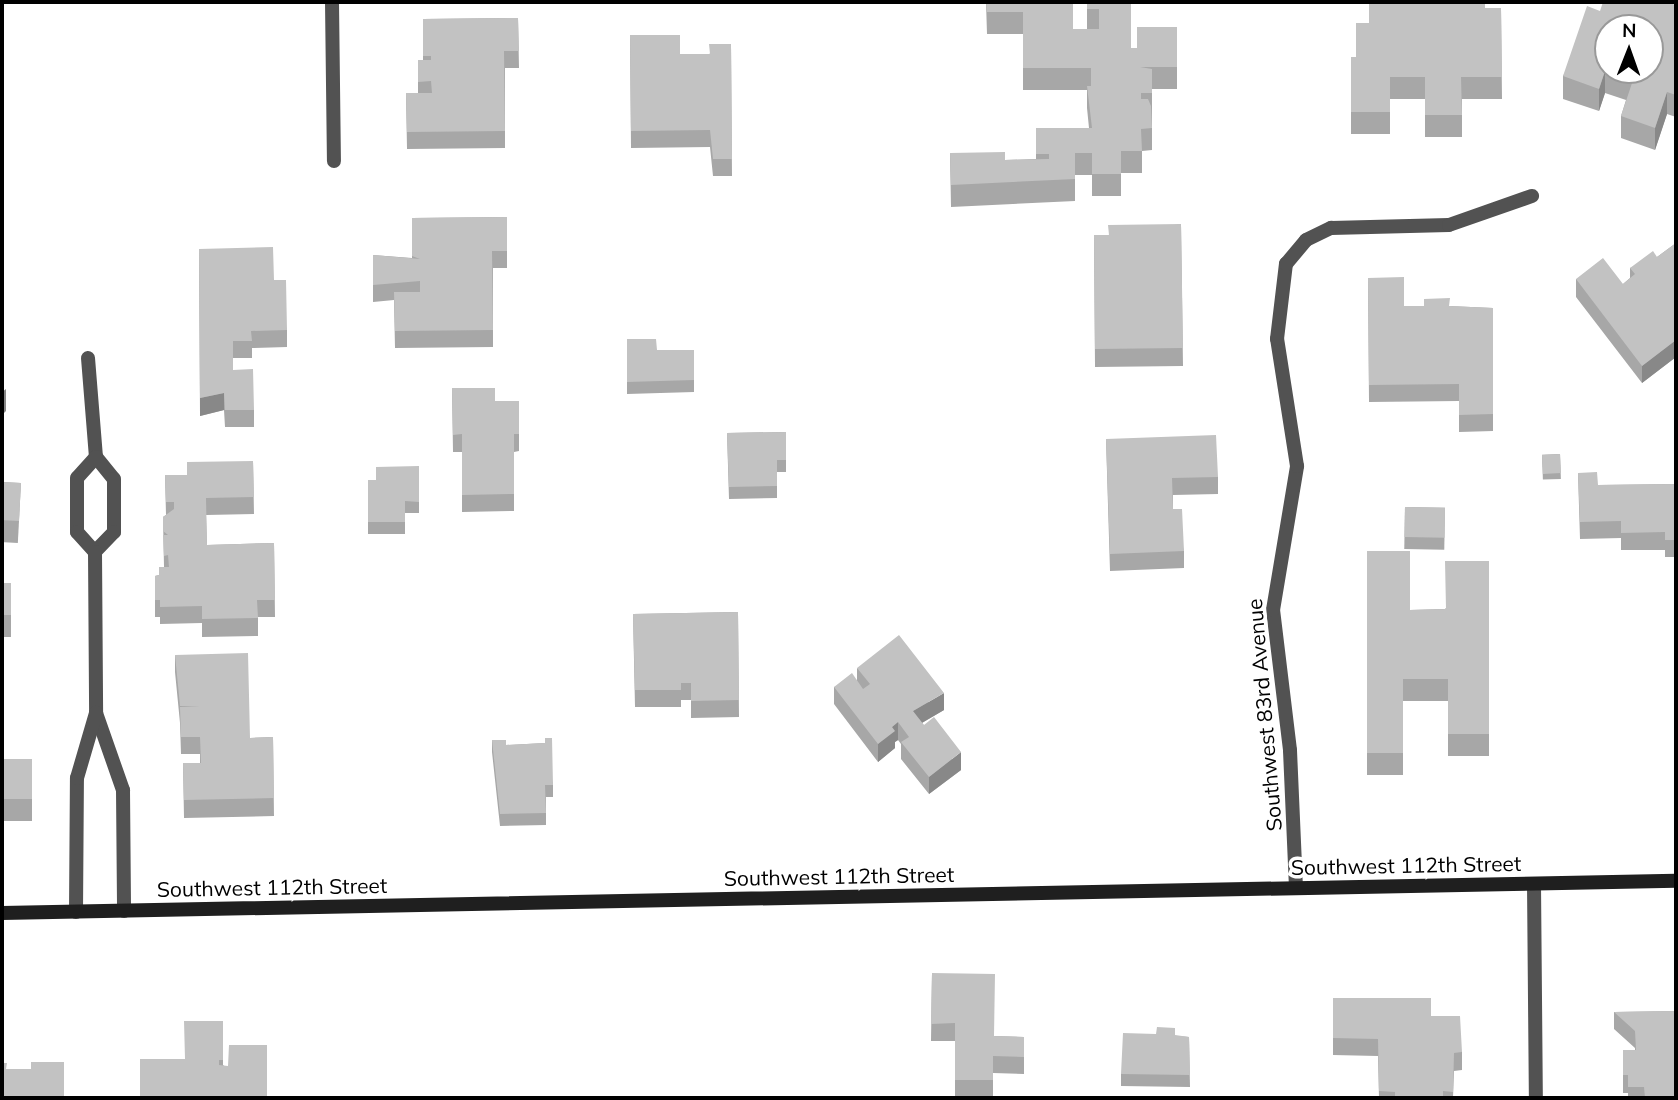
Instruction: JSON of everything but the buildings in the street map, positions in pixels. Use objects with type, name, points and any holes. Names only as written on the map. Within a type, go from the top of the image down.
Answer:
[{"type":"main road","name":"Southwest 112th Street","points":[[2,913],[1676,881]]},
{"type":"street","points":[[332,2],[334,161]]},
{"type":"street","name":"Southwest 83rd Avenue","points":[[1296,888],[1291,762],[1273,610],[1297,466],[1278,339],[1282,277],[1293,252],[1318,232],[1331,228],[1449,225],[1532,196]]},
{"type":"street","points":[[88,358],[96,457],[114,479],[114,532],[95,552]]},
{"type":"street","points":[[75,912],[77,778],[96,713],[95,552],[76,532],[76,478],[96,457]]},
{"type":"street","points":[[96,713],[123,790],[124,911]]},
{"type":"street","points":[[1534,884],[1536,1098]]}]
